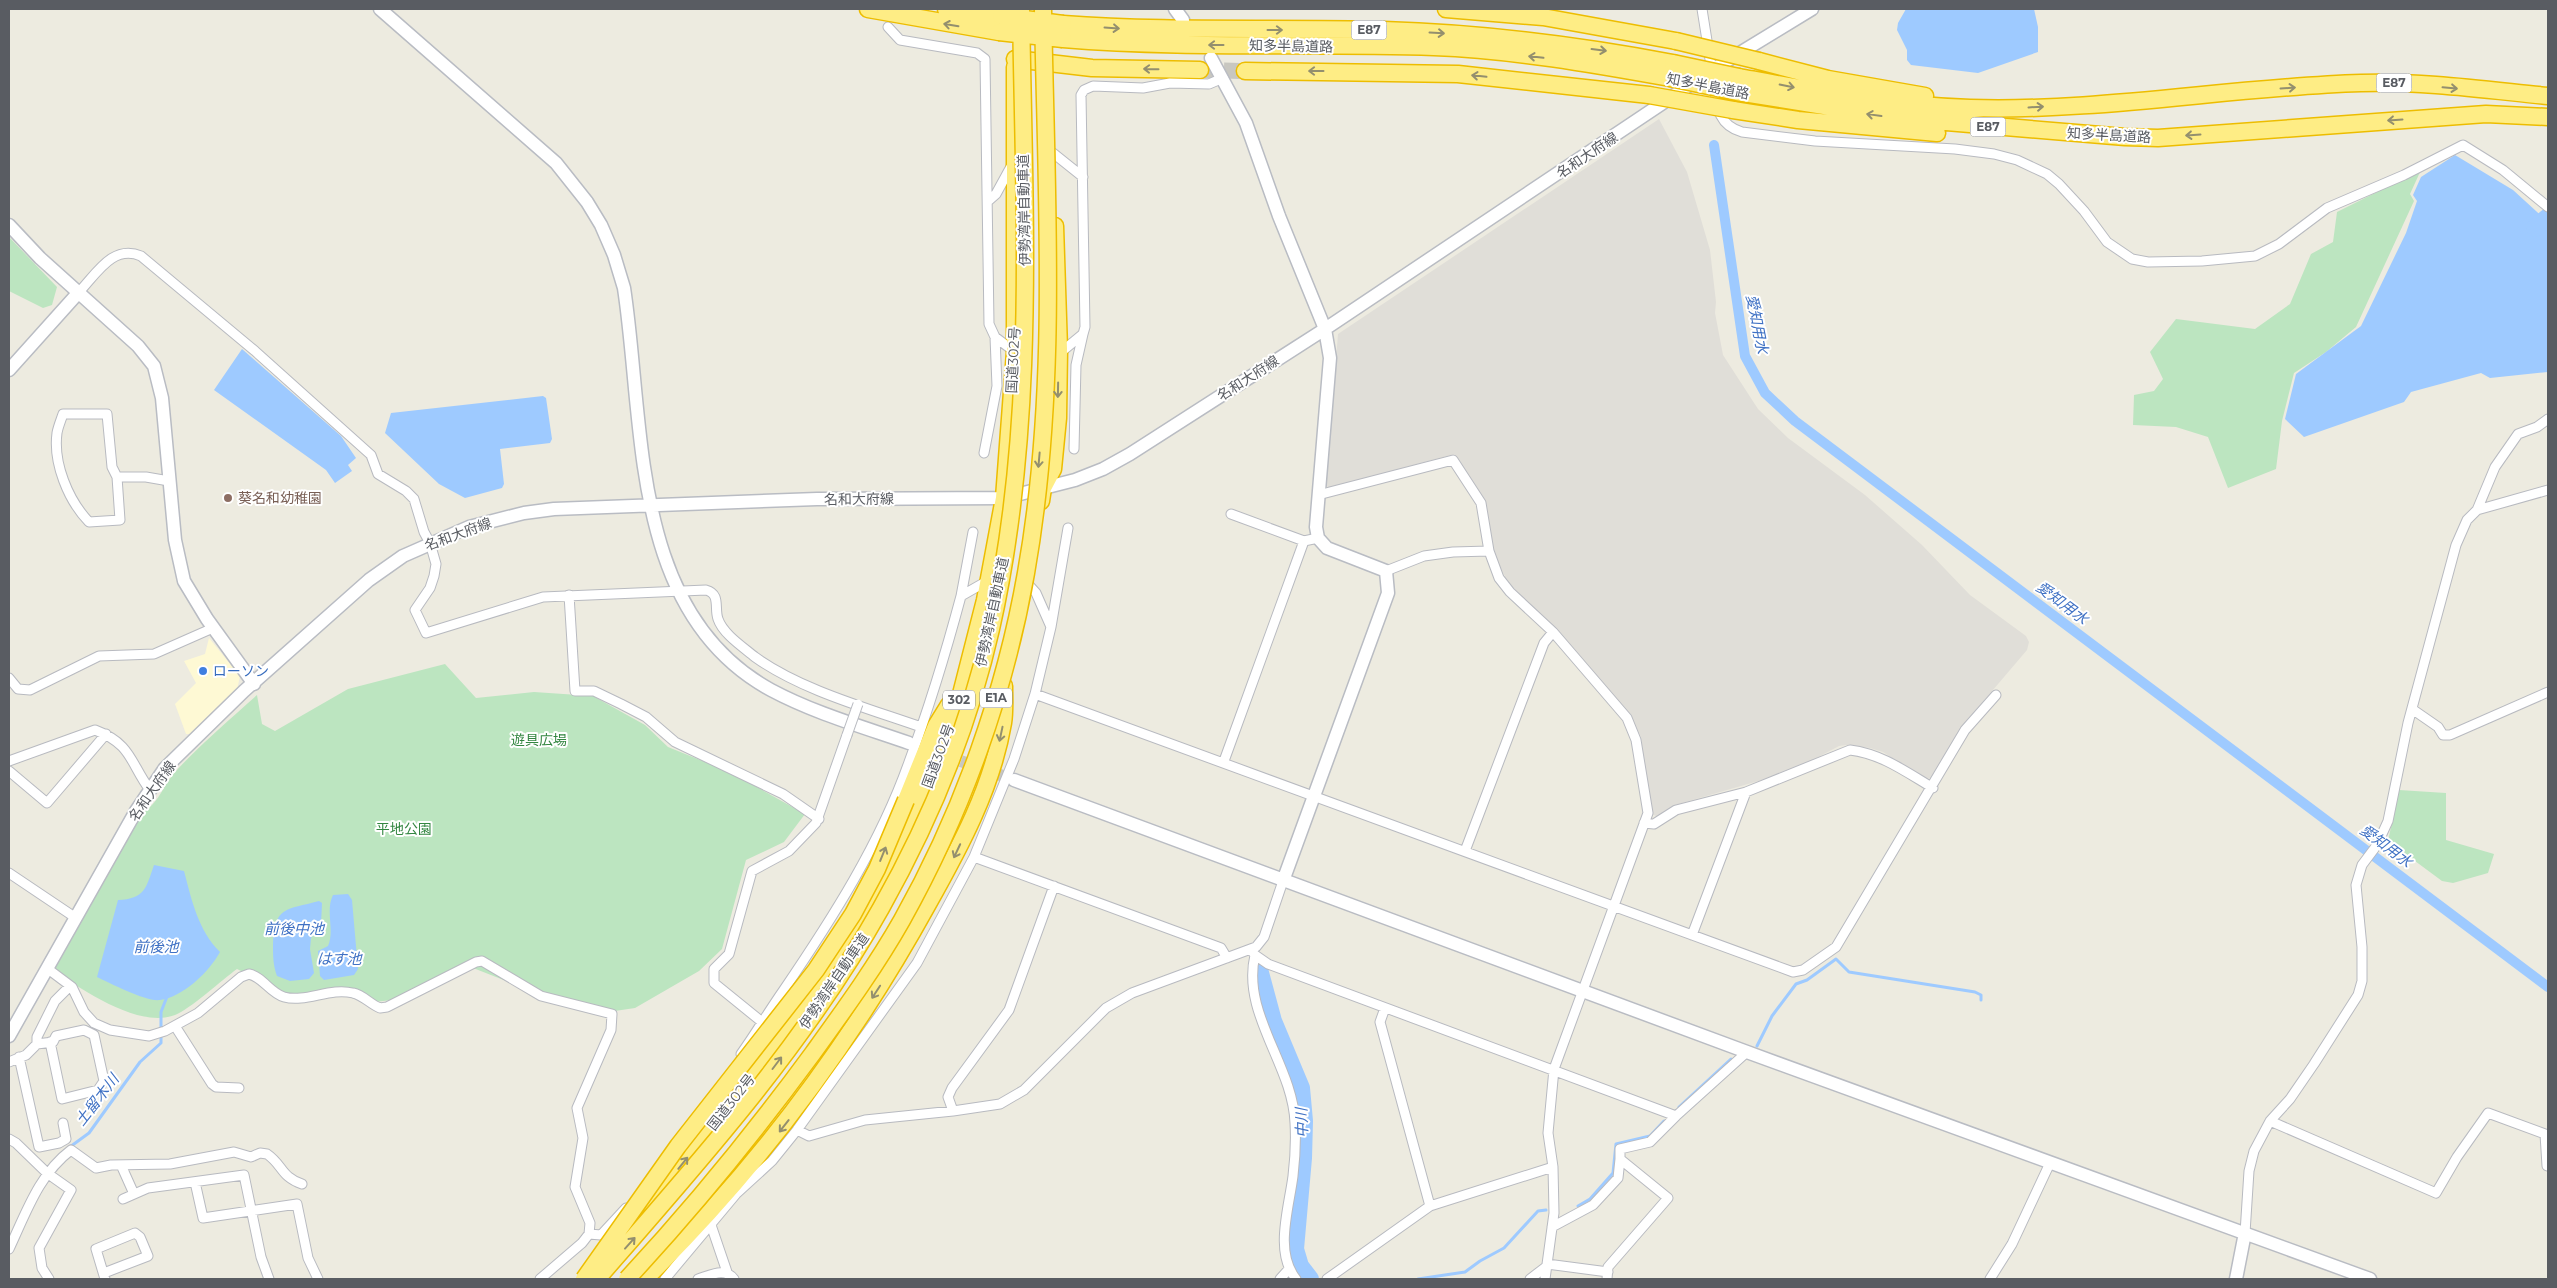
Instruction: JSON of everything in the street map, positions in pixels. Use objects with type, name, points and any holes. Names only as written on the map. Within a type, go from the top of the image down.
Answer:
[{"type":"highway","name":"知多半島道路","points":[[868,9],[1004,19]]},
{"type":"highway","name":"知多半島道路","points":[[946,9],[1063,32],[1166,45],[1435,47],[1672,71],[1738,84],[1852,112],[2018,130],[2158,138],[2486,114],[2548,117]]},
{"type":"highway","name":"伊勢湾岸自動車道","points":[[597,1279],[684,1180],[822,1002],[875,918],[908,858],[934,802],[956,747],[983,658],[1000,586],[1020,436],[1025,312],[1021,9]]},
{"type":"highway","name":"伊勢湾岸自動車道","points":[[626,1279],[662,1241],[751,1134],[831,1028],[876,963],[902,920],[933,859],[973,763],[996,698],[1013,636],[1027,571],[1042,438],[1047,311],[1043,9]]},
{"type":"highway","name":"302","points":[[632,1279],[692,1211],[768,1116],[842,1016],[902,924],[940,849],[977,760],[1004,686],[1028,584],[1043,488],[1053,469],[1058,418],[1059,354],[1051,9]]},
{"type":"highway","points":[[1446,9],[1543,17],[1676,40],[1828,79],[2001,108]]},
{"type":"highway","name":"国道302号","points":[[583,1279],[740,1092],[846,943],[887,876],[919,809],[967,674],[989,580],[1004,498],[1015,352],[1013,162],[1015,59],[1004,19]]},
{"type":"highway","points":[[1015,59],[1092,68],[1206,64]]},
{"type":"highway","points":[[1244,71],[1458,74],[1649,96],[1798,120],[1962,134],[2018,130]]},
{"type":"highway","name":"知多半島道路","points":[[1738,84],[1805,90],[1901,103],[2001,108],[2361,83],[2417,85],[2548,96]]},
{"type":"highway","points":[[583,1279],[678,1146],[821,962],[853,914],[877,869],[936,726],[967,674]]},
{"type":"highway","points":[[646,1279],[736,1182],[782,1128],[820,1076],[901,953],[956,855],[977,807],[996,755],[1003,721],[1004,686]]},
{"type":"street","points":[[380,9],[556,163],[587,202],[601,225],[614,255],[624,288],[650,506],[664,555],[677,590],[691,614],[716,647],[740,669],[770,689],[796,702],[909,743]]},
{"type":"street","points":[[1175,9],[1183,20]]},
{"type":"street","points":[[1702,9],[1718,110],[1722,121],[1732,129],[1742,132],[1816,141],[1955,149],[1994,154],[2017,160],[2046,174],[2066,190],[2107,242],[2132,258],[2148,262],[2202,262],[2255,256],[2279,244],[2328,208],[2404,175],[2463,145],[2509,175],[2548,207]]},
{"type":"street","name":"名和大府線","points":[[9,1036],[150,790],[165,768],[244,691],[369,580],[403,556],[469,528],[524,514],[581,507],[817,499],[1004,498],[1075,480],[1103,469],[1325,329],[1712,70],[1812,9]]},
{"type":"street","points":[[888,27],[900,40],[977,53],[985,59],[989,324],[995,337],[997,386],[984,453]]},
{"type":"street","points":[[1206,64],[1224,78],[1246,123],[1279,216],[1325,329],[1330,358],[1318,495],[1316,527],[1318,538],[1326,548],[1386,571],[1424,556],[1453,552],[1488,551]]},
{"type":"street","points":[[1074,449],[1076,365],[1085,327],[1081,95],[1084,90],[1102,86],[1143,88],[1170,83],[1208,84],[1224,78]]},
{"type":"street","points":[[1053,153],[1083,177]]},
{"type":"street","points":[[988,201],[996,194],[1013,162]]},
{"type":"street","points":[[9,225],[40,258],[138,346],[154,366],[162,398],[175,540],[182,576],[188,591],[254,684]]},
{"type":"street","points":[[9,370],[114,256],[125,252],[141,256],[249,346],[370,455],[378,474],[389,483],[406,491],[414,500],[436,564],[430,588],[415,610],[426,634],[543,597],[677,590],[711,591],[716,597],[719,622],[726,631],[754,656],[790,677],[921,727]]},
{"type":"street","points":[[1059,354],[1083,334]]},
{"type":"street","points":[[995,337],[1015,352]]},
{"type":"street","points":[[64,414],[107,414],[112,467],[117,477],[120,520],[89,522],[78,510],[59,466],[57,432],[64,414]]},
{"type":"street","points":[[2236,1279],[2245,1233],[2249,1171],[2254,1151],[2270,1120],[2290,1099],[2358,995],[2362,981],[2362,947],[2356,885],[2362,865],[2377,845],[2388,821],[2412,709],[2456,545],[2467,520],[2477,510],[2495,467],[2518,434],[2537,428],[2548,419]]},
{"type":"street","points":[[1318,495],[1453,460],[1481,504],[1488,551],[1499,578],[1510,592],[1553,632],[1613,700],[1633,731],[1648,813],[1554,1069],[1548,1133],[1553,1167],[1554,1213],[1545,1279]]},
{"type":"street","points":[[117,477],[146,477],[169,481]]},
{"type":"street","points":[[2477,510],[2548,490]]},
{"type":"street","points":[[1231,514],[1304,541],[1318,538]]},
{"type":"street","points":[[665,1279],[736,1194],[772,1161],[797,1130],[917,963],[974,857],[1014,759],[1035,694],[1051,627],[1068,528]]},
{"type":"street","points":[[589,1234],[601,1235],[645,1187],[650,1174],[743,1050],[818,940],[850,887],[909,763],[961,596],[973,532]]},
{"type":"street","points":[[1224,761],[1304,541]]},
{"type":"street","points":[[1296,1279],[1289,1269],[1284,1238],[1293,1173],[1295,1122],[1290,1087],[1256,1000],[1251,971],[1253,952],[1264,937],[1388,593],[1386,571]]},
{"type":"street","points":[[961,596],[989,580]]},
{"type":"street","points":[[1028,584],[1036,593],[1051,627]]},
{"type":"street","points":[[569,595],[575,690],[594,691],[622,704],[646,717],[675,742],[783,794],[819,819]]},
{"type":"street","points":[[9,678],[18,689],[30,690],[99,656],[154,654],[213,628]]},
{"type":"street","points":[[1465,851],[1544,642],[1553,632]]},
{"type":"street","points":[[2412,709],[2438,727],[2443,735],[2450,735],[2548,692]]},
{"type":"street","points":[[1035,694],[1224,761],[1793,972],[1803,970],[1836,947],[1933,788],[1965,730],[1996,695]]},
{"type":"street","points":[[762,1022],[714,982],[714,969],[729,954],[752,871],[789,850],[819,819],[858,704]]},
{"type":"street","points":[[9,761],[85,732],[95,730],[106,734],[132,757],[139,774],[150,790]]},
{"type":"street","points":[[9,771],[47,803],[106,734]]},
{"type":"street","points":[[1644,823],[1654,824],[1676,810],[1746,792],[1850,750],[1868,752],[1882,758],[1933,788]]},
{"type":"street","points":[[1014,780],[1747,1052],[2370,1279]]},
{"type":"street","points":[[1692,935],[1746,792]]},
{"type":"street","points":[[974,857],[1221,948],[1227,958]]},
{"type":"street","points":[[9,873],[76,918]]},
{"type":"street","points":[[953,1112],[948,1097],[952,1088],[1009,1010],[1054,886]]},
{"type":"street","points":[[797,1130],[809,1136],[865,1120],[953,1112],[1000,1104],[1024,1090],[1106,1008],[1132,993],[1227,958],[1253,952]]},
{"type":"street","points":[[1253,952],[1268,964],[1676,1116]]},
{"type":"street","points":[[48,969],[70,986],[84,1012],[98,1026],[139,1035],[161,1032],[198,1013],[241,977],[249,974],[258,978],[274,993],[286,997],[346,992],[359,995],[380,1008],[387,1007],[476,962],[482,961],[541,996],[612,1014],[611,1030],[576,1108],[583,1138],[575,1186],[590,1223],[589,1234],[582,1243],[540,1279]]},
{"type":"street","points":[[9,1062],[26,1055],[36,1044],[37,1037],[55,1001],[70,986]]},
{"type":"street","points":[[1385,1008],[1380,1022],[1430,1206]]},
{"type":"street","points":[[174,1026],[212,1084],[216,1087],[239,1088]]},
{"type":"street","points":[[36,1044],[50,1042],[56,1036],[84,1030],[94,1035],[104,1081],[98,1090],[62,1099],[50,1042]]},
{"type":"street","points":[[1552,1226],[1593,1205],[1618,1178],[1620,1149],[1650,1142],[1747,1052]]},
{"type":"street","points":[[19,1057],[39,1147],[59,1143],[66,1139],[63,1123]]},
{"type":"street","points":[[2270,1120],[2436,1193],[2457,1157],[2488,1113],[2545,1134],[2547,1166]]},
{"type":"street","points":[[9,1139],[16,1143],[47,1173],[71,1190],[39,1248],[42,1268],[49,1279]]},
{"type":"street","points":[[9,1249],[47,1173],[71,1150],[96,1168],[121,1165],[170,1164],[234,1152],[251,1157],[260,1153],[267,1154],[284,1175],[290,1180],[302,1184]]},
{"type":"street","points":[[1530,1279],[1547,1265],[1607,1276],[1608,1267],[1668,1198],[1620,1159]]},
{"type":"street","points":[[1990,1279],[2012,1244],[2050,1163]]},
{"type":"street","points":[[121,1165],[134,1194]]},
{"type":"street","points":[[1327,1279],[1430,1206],[1553,1167]]},
{"type":"street","points":[[123,1199],[148,1188],[244,1175],[261,1257],[270,1279]]},
{"type":"street","points":[[195,1182],[203,1218],[297,1204],[308,1258],[318,1279]]},
{"type":"street","points":[[711,1225],[727,1272],[734,1279]]},
{"type":"street","points":[[135,1233],[140,1237],[148,1256],[104,1276],[96,1249],[135,1233]]},
{"type":"street","points":[[1280,1279],[1289,1269]]},
{"type":"street","points":[[698,1279],[727,1272]]},
{"type":"shaded area","points":[[1659,119],[1687,172],[1710,250],[1716,302],[1715,313],[1723,355],[1758,409],[1788,438],[1865,495],[1922,545],[1970,595],[2026,636],[2029,642],[2027,650],[1964,724],[1932,778],[1925,779],[1883,752],[1870,748],[1846,745],[1839,746],[1790,772],[1675,805],[1659,817],[1651,814],[1641,737],[1629,713],[1562,635],[1529,605],[1507,581],[1493,551],[1486,513],[1478,489],[1454,454],[1329,488],[1326,485],[1338,334]]},
{"type":"shaded area","points":[[209,638],[240,676],[237,690],[190,734],[186,734],[175,704],[196,683],[184,661],[205,654]]},
{"type":"green space","points":[[2421,170],[2410,194],[2414,201],[2356,327],[2326,352],[2294,373],[2282,421],[2276,469],[2228,488],[2208,437],[2176,427],[2133,425],[2134,395],[2154,391],[2163,379],[2150,352],[2176,319],[2255,329],[2290,304],[2311,254],[2333,242],[2337,212]]},
{"type":"green space","points":[[9,237],[57,287],[52,305],[43,308],[9,291]]},
{"type":"green space","name":"平地公園","points":[[445,664],[476,698],[534,692],[593,696],[645,725],[668,747],[730,772],[805,814],[784,842],[746,860],[722,949],[699,971],[635,1008],[608,1012],[562,1003],[468,966],[400,999],[375,1002],[345,994],[292,996],[237,969],[181,1012],[160,1018],[144,1017],[111,1005],[52,970],[141,813],[152,805],[175,772],[257,695],[262,724],[275,731],[348,689]]},
{"type":"green space","points":[[2399,790],[2446,793],[2446,840],[2494,854],[2488,873],[2453,883],[2442,881],[2388,841]]},
{"type":"water","points":[[1906,9],[2034,9],[2038,27],[2038,52],[1978,73],[1911,65],[1907,60],[1907,50],[1897,30],[1898,23]]},
{"type":"water","points":[[2455,155],[2513,190],[2548,222],[2548,372],[2490,378],[2481,373],[2411,392],[2404,402],[2304,437],[2285,419],[2296,374],[2361,326],[2406,233],[2417,201],[2413,195],[2421,177]]},
{"type":"water","points":[[242,349],[341,436],[356,458],[348,465],[352,471],[335,483],[326,470],[214,390]]},
{"type":"water","points":[[543,396],[546,398],[552,439],[550,443],[500,449],[504,484],[502,488],[465,498],[439,484],[385,433],[391,413]]},
{"type":"water","name":"前後池","points":[[154,865],[184,871],[201,925],[220,952],[209,968],[186,989],[169,998],[160,1000],[137,995],[97,977],[118,900],[139,895],[149,880]]},
{"type":"water","name":"はす池","points":[[348,894],[352,900],[358,969],[354,975],[324,980],[320,976],[318,951],[328,946],[330,940],[331,901],[333,895]]},
{"type":"water","name":"前後中池","points":[[319,901],[322,903],[321,925],[311,938],[310,949],[314,973],[309,979],[290,981],[277,976],[273,957],[273,945],[274,932],[279,916],[290,909]]},
{"type":"waterway","name":"愛知用水","points":[[1714,145],[1745,356],[1765,393],[1795,421],[2548,987]]},
{"type":"waterway","points":[[2535,228],[2548,217]]},
{"type":"waterway","points":[[1757,1046],[1772,1016],[1796,984],[1807,980],[1836,959],[1849,972],[1975,992],[1981,995],[1981,1000]]},
{"type":"waterway","name":"中川","points":[[1259,969],[1273,1021],[1301,1088],[1304,1121],[1303,1158],[1295,1249],[1300,1266],[1310,1279]]},
{"type":"waterway","name":"土留木川","points":[[63,1152],[89,1133],[140,1062],[161,1043],[161,1012],[168,994]]},
{"type":"waterway","points":[[1679,1107],[1731,1059]]},
{"type":"waterway","points":[[1578,1206],[1590,1199],[1613,1173],[1616,1144],[1650,1136],[1664,1121]]},
{"type":"waterway","points":[[1418,1279],[1465,1272],[1480,1261],[1504,1248],[1538,1211],[1546,1210]]},
{"type":"tunnel","points":[[1200,70],[1245,71]]},
{"type":"tunnel","points":[[944,755],[1014,780]]},
{"type":"place","name":"葵名和幼稚園","points":[[228,498]]},
{"type":"place","name":"ローソン","points":[[203,671]]},
{"type":"park label","name":"遊具広場","points":[[539,740]]}]
